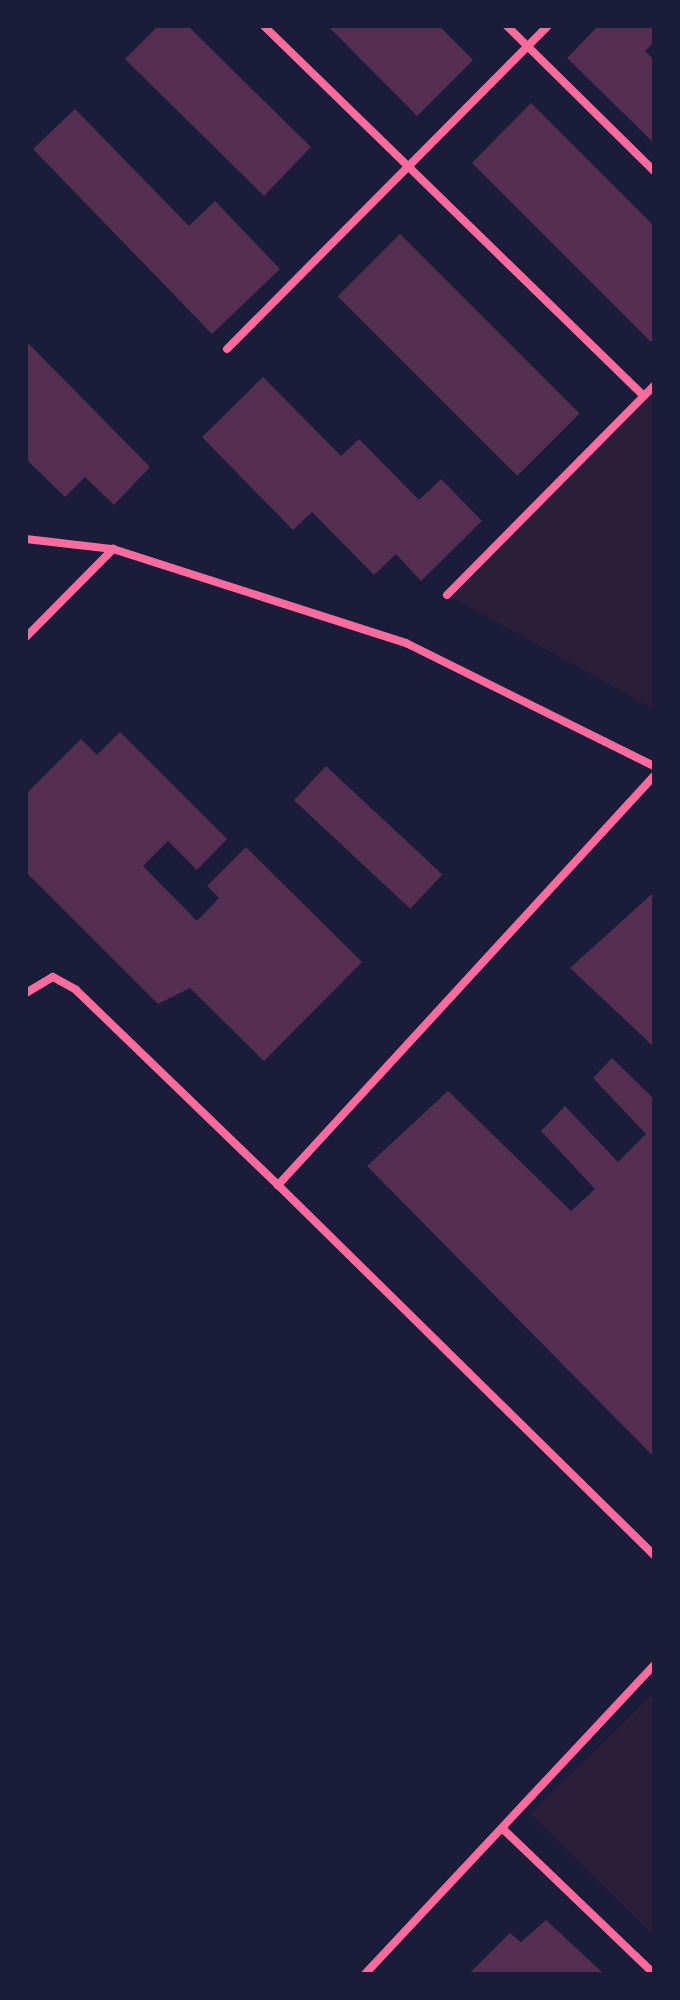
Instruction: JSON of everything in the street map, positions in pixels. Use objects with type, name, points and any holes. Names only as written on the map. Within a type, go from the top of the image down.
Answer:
[{"type":"street","points":[[264,26],[644,396]]},
{"type":"street","points":[[507,26],[654,171]]},
{"type":"street","points":[[227,349],[548,26]]},
{"type":"street","points":[[447,595],[654,386]]},
{"type":"street","points":[[26,539],[113,549],[406,643],[654,766]]},
{"type":"street","points":[[26,637],[113,549]]},
{"type":"street","points":[[278,1185],[654,776]]},
{"type":"street","points":[[26,993],[53,977],[76,990],[654,1555]]},
{"type":"street","points":[[365,1974],[654,1665]]},
{"type":"street","points":[[503,1829],[654,1974]]},
{"type":"shaded area","points":[[654,386],[654,709],[447,595]]},
{"type":"shaded area","points":[[654,1693],[654,1936],[530,1814]]},
{"type":"building","points":[[158,26],[188,26],[311,147],[264,196],[125,59]]},
{"type":"building","points":[[328,26],[439,26],[473,60],[417,116]]},
{"type":"building","points":[[598,26],[654,26],[654,42],[645,51],[654,60],[654,143],[567,58]]},
{"type":"building","points":[[531,103],[654,226],[654,338],[651,342],[472,163]]},
{"type":"building","points":[[75,109],[189,226],[215,201],[280,269],[212,334],[33,149]]},
{"type":"building","points":[[400,234],[580,414],[517,476],[338,296]]},
{"type":"building","points":[[26,341],[150,467],[114,505],[85,477],[65,497],[26,459]]},
{"type":"building","points":[[263,377],[341,456],[359,439],[419,500],[441,479],[482,521],[421,581],[396,554],[374,575],[312,512],[293,530],[202,437]]},
{"type":"building","points":[[120,732],[227,839],[197,870],[168,841],[143,866],[197,921],[219,898],[207,886],[246,847],[362,962],[264,1061],[190,988],[158,1004],[26,872],[26,794],[81,739],[97,755]]},
{"type":"building","points":[[326,766],[442,874],[410,909],[294,800]]},
{"type":"building","points":[[654,892],[654,1047],[570,968]]},
{"type":"building","points":[[612,1058],[654,1099],[654,1457],[367,1166],[448,1091],[571,1211],[595,1189],[541,1131],[565,1106],[618,1162],[646,1134],[593,1078]]},
{"type":"building","points":[[546,1920],[604,1974],[469,1974],[510,1933],[521,1942]]}]
